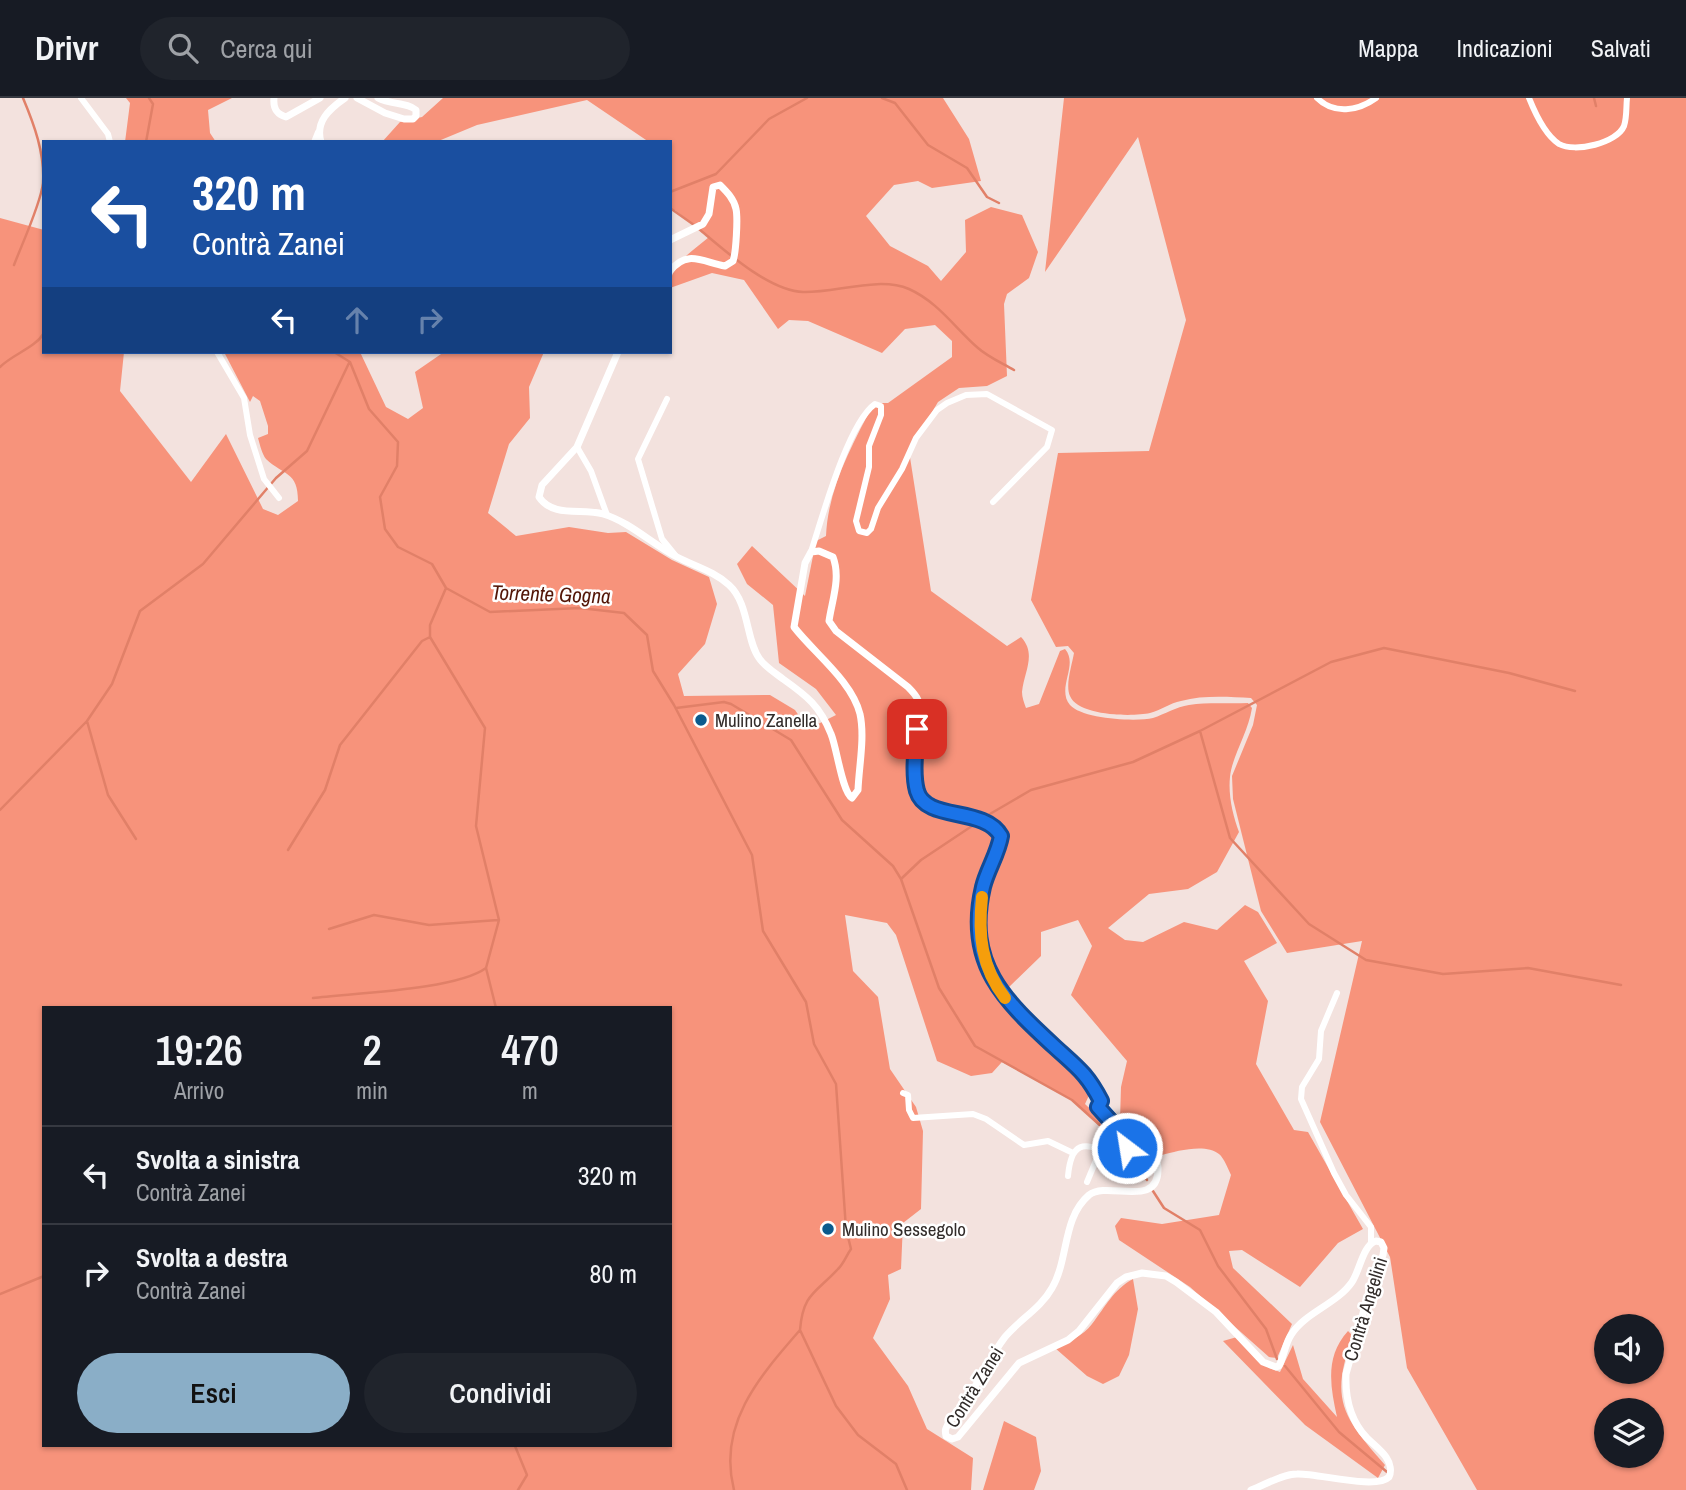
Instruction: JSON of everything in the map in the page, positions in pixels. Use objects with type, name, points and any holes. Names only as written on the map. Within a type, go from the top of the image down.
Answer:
[{"type":"street","points":[[81,98],[108,134],[110,140]]},
{"type":"street","points":[[274,98],[276,111],[286,117],[320,98]]},
{"type":"street","points":[[315,140],[327,113],[345,98]]},
{"type":"street","points":[[357,98],[396,117],[413,119],[416,116],[416,110],[412,106],[390,104],[378,98]]},
{"type":"street","points":[[1317,98],[1333,108],[1350,109],[1358,108],[1376,98]]},
{"type":"street","points":[[1529,98],[1550,136],[1560,144],[1571,147],[1603,142],[1619,134],[1625,120],[1627,98]]},
{"type":"street","points":[[318,132],[320,140]]},
{"type":"street","points":[[672,239],[703,224],[709,214],[711,190],[720,185],[730,195],[736,209],[735,257],[725,266],[690,258],[677,262],[672,268]]},
{"type":"street","points":[[218,354],[244,398],[250,435],[269,487],[279,498]]},
{"type":"street","points":[[617,354],[577,447],[542,485],[539,497],[544,504],[565,511],[607,515],[676,557],[700,567],[731,586],[747,620],[759,659],[816,705],[823,715],[838,750],[844,786],[848,796],[852,798],[858,790],[860,716],[856,701],[794,627],[805,563],[846,451],[870,408],[876,403],[881,406],[881,412],[870,439],[869,467],[856,521],[859,531],[867,533],[871,529],[878,508],[902,469],[915,438],[928,420],[947,403],[966,395],[982,393],[993,396],[1052,430],[1047,447],[993,502]]},
{"type":"street","points":[[667,399],[638,458],[662,539],[676,557]]},
{"type":"street","points":[[577,447],[591,471],[607,515]]},
{"type":"street","name":"Contrà Zanei","points":[[811,552],[819,551],[833,558],[836,566],[836,588],[829,621],[835,631],[917,696],[917,792],[924,802],[944,811],[982,820],[997,829],[1001,836],[983,887],[980,916],[982,956],[1003,995],[1084,1071],[1101,1101],[1154,1155],[1158,1168],[1153,1185],[1142,1192],[1102,1189],[1094,1192],[1079,1207],[1052,1288],[1032,1312],[1006,1335],[996,1349],[966,1400],[947,1425],[945,1433],[948,1438],[958,1437],[1019,1363],[1068,1340],[1079,1331],[1117,1283],[1126,1277],[1142,1273],[1166,1276],[1177,1282],[1216,1312],[1263,1362],[1269,1366],[1279,1366],[1291,1335],[1298,1326],[1347,1289],[1359,1271],[1371,1242]]},
{"type":"street","points":[[1337,993],[1321,1031],[1319,1059],[1302,1087],[1301,1099],[1340,1184],[1371,1227],[1371,1242]]},
{"type":"street","points":[[903,1093],[908,1095],[909,1110],[913,1118],[973,1114],[986,1119],[1024,1145],[1045,1141],[1073,1153]]},
{"type":"street","name":"Contrà Zanei","points":[[1101,1101],[1098,1107],[1127,1141],[1127,1152],[1123,1155]]},
{"type":"street","points":[[1068,1176],[1073,1153],[1078,1149],[1095,1146],[1123,1155],[1120,1161],[1097,1158],[1087,1182]]},
{"type":"street","name":"Contrà Angelini","points":[[1251,1490],[1296,1474],[1374,1487],[1387,1481],[1390,1476],[1390,1465],[1386,1457],[1354,1422],[1345,1387],[1346,1374],[1368,1295],[1383,1255],[1381,1242],[1371,1242]]},
{"type":"shaded area","points":[[126,98],[232,98],[208,110],[210,133],[215,140],[125,140],[130,103]]},
{"type":"shaded area","points":[[443,98],[943,98],[969,139],[981,181],[932,188],[918,181],[894,185],[866,216],[890,246],[928,266],[941,281],[966,252],[965,220],[991,207],[1022,215],[1038,252],[1029,278],[1007,294],[1004,304],[1007,376],[987,386],[959,388],[938,402],[909,451],[931,591],[1007,646],[1021,637],[1026,643],[1029,657],[1022,692],[1026,708],[1039,704],[1060,651],[1065,649],[1070,662],[1066,698],[1076,710],[1086,714],[1135,720],[1153,718],[1180,707],[1196,704],[1248,703],[1252,708],[1230,777],[1232,805],[1239,832],[1217,872],[1188,889],[1149,894],[1108,928],[1125,940],[1143,942],[1184,922],[1217,930],[1245,905],[1258,912],[1277,943],[1244,961],[1268,1001],[1256,1064],[1294,1130],[1308,1132],[1363,1229],[1338,1243],[1300,1287],[1242,1250],[1229,1251],[1233,1268],[1292,1324],[1277,1358],[1269,1357],[1190,1287],[1119,1240],[1115,1226],[1121,1218],[1162,1224],[1219,1215],[1231,1175],[1223,1158],[1213,1151],[1191,1149],[1162,1155],[1120,1120],[1121,1087],[1127,1061],[1071,995],[1092,946],[1078,920],[1041,932],[1041,956],[1008,988],[1007,1007],[1066,1061],[1091,1091],[1085,1104],[1114,1132],[1118,1123],[1128,1134],[1128,1150],[1072,1100],[1002,1062],[992,1073],[971,1076],[937,1061],[896,935],[887,923],[845,915],[853,971],[878,997],[890,1069],[916,1107],[923,1131],[921,1209],[903,1223],[901,1269],[888,1275],[890,1299],[873,1338],[908,1386],[927,1429],[973,1458],[971,1490],[0,1490],[0,218],[42,229],[42,354],[124,354],[120,391],[191,482],[226,434],[263,509],[278,515],[298,501],[296,484],[289,475],[265,457],[258,438],[268,434],[268,426],[260,401],[253,396],[250,402],[225,354],[361,354],[386,407],[408,419],[423,408],[415,372],[441,354],[543,354],[529,387],[530,418],[509,444],[488,513],[516,536],[569,527],[608,533],[626,532],[672,560],[709,577],[717,604],[705,644],[678,674],[684,696],[770,695],[795,710],[808,729],[836,715],[816,689],[779,663],[773,605],[747,584],[737,564],[752,546],[805,596],[816,541],[826,536],[836,484],[874,403],[888,403],[952,357],[952,341],[935,325],[905,329],[882,353],[808,321],[789,320],[778,329],[744,280],[712,273],[672,287],[672,277],[678,265],[709,237],[675,210],[672,211],[672,140],[646,140],[587,100],[477,125],[441,140],[384,140],[400,122],[422,117]]},
{"type":"shaded area","points":[[1064,98],[1686,98],[1686,1490],[1477,1490],[1407,1368],[1390,1257],[1320,1122],[1362,941],[1287,953],[1261,911],[1233,799],[1232,776],[1253,725],[1257,705],[1251,698],[1216,697],[1181,701],[1142,714],[1106,714],[1083,708],[1075,703],[1069,691],[1074,653],[1068,646],[1056,647],[1031,600],[1058,453],[1149,451],[1186,320],[1138,137],[1045,272]]},
{"type":"shaded area","points":[[1133,1279],[1138,1309],[1129,1355],[1119,1376],[1103,1384],[1087,1376],[1055,1348],[1084,1332],[1115,1293]]},
{"type":"shaded area","points":[[1348,1331],[1353,1336],[1342,1376],[1344,1406],[1359,1434],[1385,1465],[1378,1478],[1305,1425],[1223,1341],[1237,1337],[1269,1368],[1280,1372],[1293,1345],[1303,1379],[1337,1417],[1331,1372],[1336,1351]]},
{"type":"shaded area","points":[[1004,1421],[1036,1437],[1041,1471],[1034,1490],[983,1490]]},
{"type":"waterway","points":[[23,98],[35,129],[42,165]]},
{"type":"waterway","name":"Torrente Gogna","points":[[146,140],[153,104],[149,98]]},
{"type":"waterway","points":[[672,191],[716,174],[769,119],[807,98]]},
{"type":"waterway","points":[[882,98],[895,103],[928,145],[967,168],[987,197],[999,203]]},
{"type":"waterway","points":[[1594,98],[1596,106]]},
{"type":"waterway","points":[[14,265],[42,191]]},
{"type":"waterway","points":[[672,209],[694,225]]},
{"type":"waterway","points":[[699,229],[748,268],[790,290],[816,292],[871,284],[897,285],[909,289],[938,308],[982,351],[1014,370]]},
{"type":"waterway","points":[[0,367],[42,336]]},
{"type":"waterway","name":"Torrente Gogna","points":[[337,354],[350,362],[369,409],[398,442],[397,466],[380,497],[385,529],[398,547],[432,564],[446,588],[490,612],[580,608],[624,613],[647,635],[653,671],[674,705],[752,855],[763,931],[806,1002],[814,1044],[836,1084],[846,1229],[851,1249],[840,1267],[808,1301],[800,1330]]},
{"type":"waterway","points":[[0,810],[87,721],[112,684],[140,611],[203,564],[276,478],[307,451],[349,363]]},
{"type":"waterway","points":[[446,588],[430,625],[430,637],[485,728],[476,826],[499,920],[486,968],[496,1006]]},
{"type":"waterway","points":[[288,850],[325,790],[340,745],[422,641],[430,637]]},
{"type":"waterway","points":[[983,818],[1031,790],[1133,762],[1200,731],[1331,662],[1384,648],[1509,673],[1575,691]]},
{"type":"waterway","points":[[676,708],[724,702],[791,740],[842,820],[893,866],[901,879],[939,988],[975,1046],[1072,1100],[1124,1147]]},
{"type":"waterway","points":[[87,721],[108,795],[136,839]]},
{"type":"waterway","points":[[1200,731],[1230,838],[1309,924],[1366,960],[1443,974],[1528,968],[1621,985]]},
{"type":"waterway","points":[[901,879],[921,860],[978,822]]},
{"type":"waterway","points":[[329,929],[374,915],[429,925],[498,920]]},
{"type":"waterway","points":[[313,998],[429,986],[472,975],[486,968]]},
{"type":"waterway","points":[[1127,1152],[1147,1180]]},
{"type":"waterway","points":[[1151,1188],[1164,1208],[1200,1230],[1218,1266],[1266,1329],[1277,1359]]},
{"type":"waterway","points":[[0,1294],[42,1277]]},
{"type":"waterway","points":[[800,1330],[836,1406],[858,1435],[896,1464],[907,1490]]},
{"type":"waterway","points":[[734,1490],[730,1466],[737,1422],[757,1383],[800,1330]]},
{"type":"waterway","points":[[1285,1366],[1339,1432],[1387,1472]]},
{"type":"waterway","points":[[515,1447],[527,1475],[518,1490]]},
{"type":"slow traffic","points":[[982,897],[982,956],[1005,998]]},
{"type":"place","name":"Mulino Zanella","points":[[701,720]]},
{"type":"place","name":"Mulino Sessegolo","points":[[828,1229]]},
{"type":"route","points":[[917,729],[917,792],[924,802],[934,808],[985,821],[997,829],[1001,836],[983,887],[980,916],[982,956],[995,982],[1015,1009],[1084,1071],[1101,1101],[1098,1107],[1126,1138],[1127,1148]]}]
